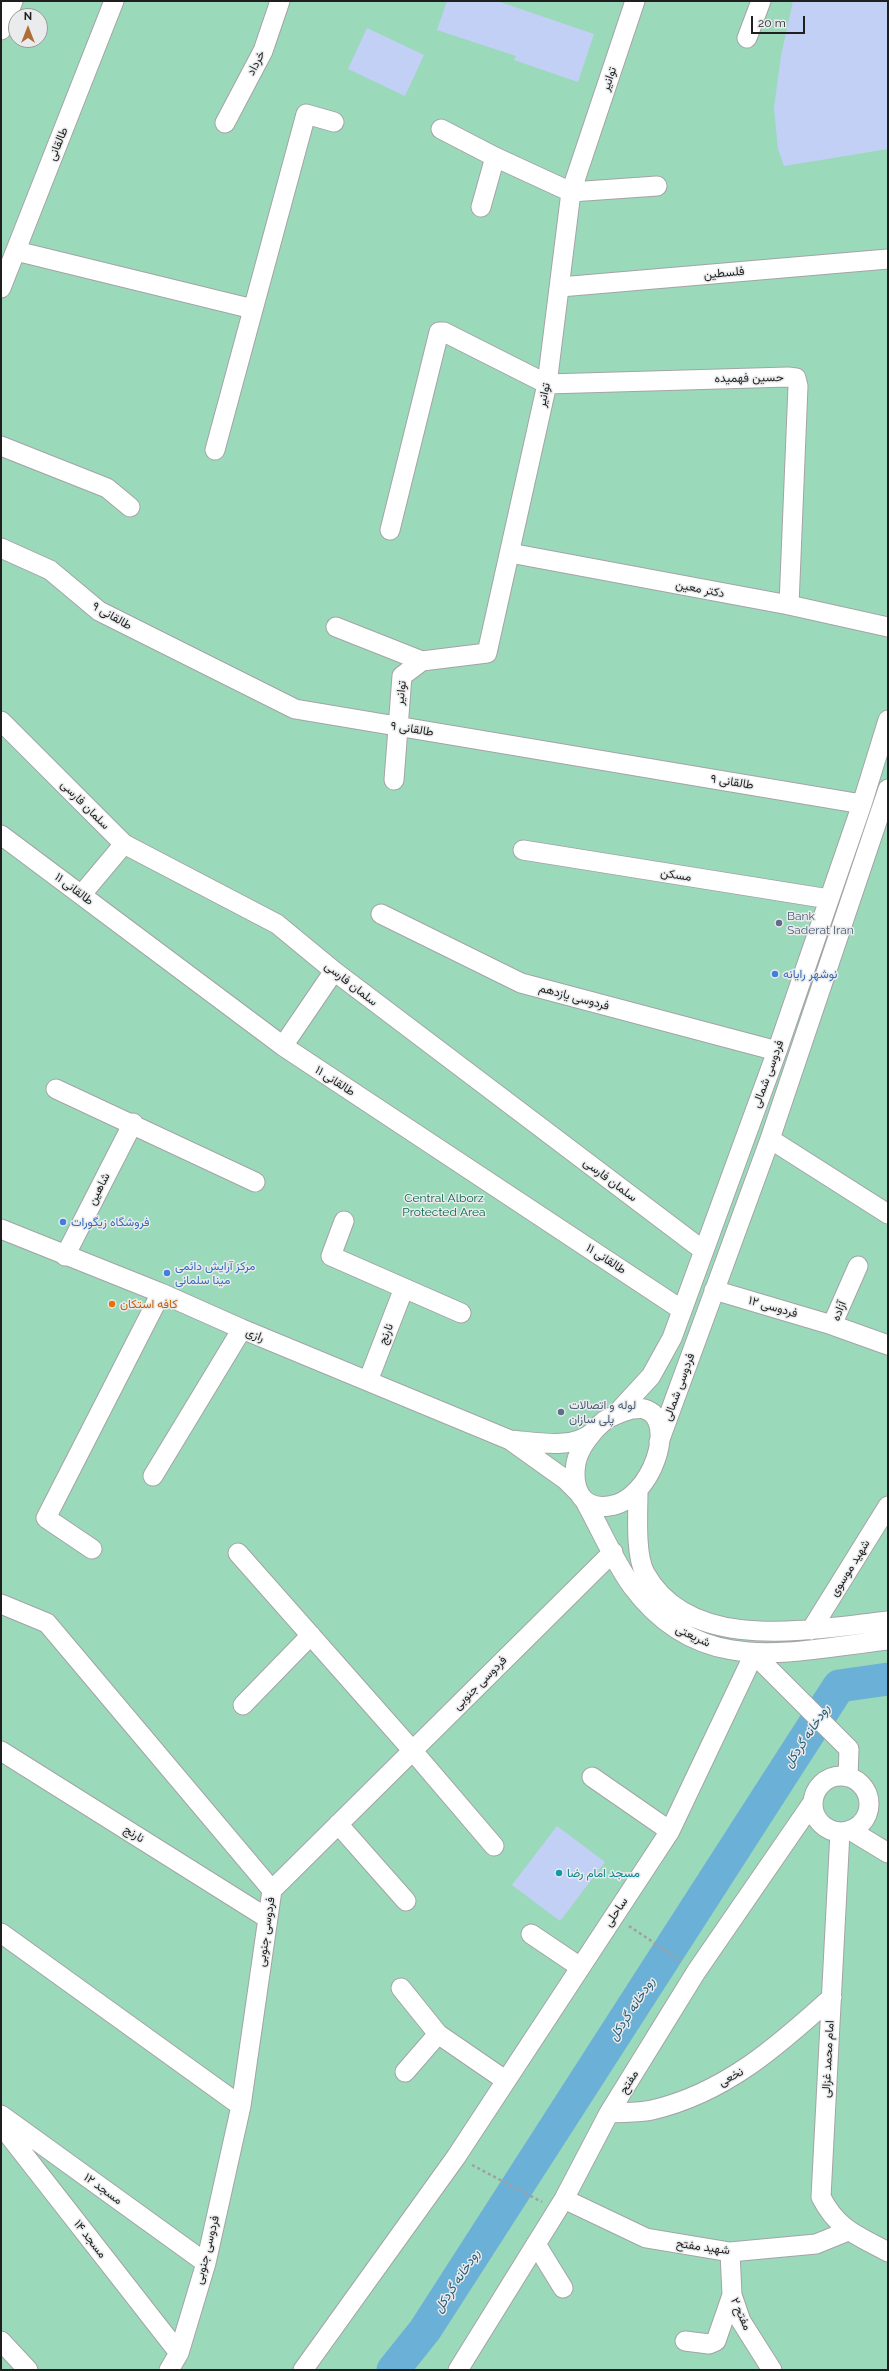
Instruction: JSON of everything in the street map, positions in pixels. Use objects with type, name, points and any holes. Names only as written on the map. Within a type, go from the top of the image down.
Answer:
[{"type":"street","points":[[1,30],[13,1]]},
{"type":"street","name":"طالقانی","points":[[1,288],[114,1]]},
{"type":"street","name":"خرداد","points":[[225,123],[263,51],[280,1]]},
{"type":"street","name":"توانیر","points":[[394,780],[402,676],[422,660],[487,653],[547,384],[571,192],[635,1]]},
{"type":"street","points":[[747,38],[761,1]]},
{"type":"street","points":[[215,450],[306,114],[334,122]]},
{"type":"street","points":[[441,129],[495,157],[571,192],[657,186]]},
{"type":"street","points":[[481,207],[495,157]]},
{"type":"street","points":[[16,251],[253,309]]},
{"type":"street","name":"فلسطین","points":[[560,286],[888,260]]},
{"type":"street","points":[[390,530],[439,332],[444,332],[547,384]]},
{"type":"street","name":"حسین فهمیده","points":[[547,384],[796,378],[798,386],[789,605]]},
{"type":"street","points":[[1,446],[107,488],[130,507]]},
{"type":"street","name":"طالقانی ۹","points":[[1,548],[50,570],[99,611],[295,709],[862,804]]},
{"type":"street","name":"دکتر معین","points":[[510,553],[789,605],[888,627]]},
{"type":"street","points":[[336,627],[422,660]]},
{"type":"street","name":"سلمان فارسی","points":[[1,720],[124,844],[277,924],[334,972],[704,1251]]},
{"type":"street","name":"فردوسی شمالی","points":[[611,1417],[651,1376],[672,1338],[777,1051],[862,804],[888,720]]},
{"type":"street","name":"فردوسی شمالی","points":[[659,1442],[770,1139],[888,789]]},
{"type":"street","name":"طالقانی ۱۱","points":[[1,835],[82,894],[283,1046],[682,1310]]},
{"type":"street","points":[[82,894],[124,844]]},
{"type":"street","name":"مسکن","points":[[523,850],[829,899]]},
{"type":"street","name":"فردوسی یازدهم","points":[[381,914],[521,983],[777,1051]]},
{"type":"street","points":[[283,1046],[334,972]]},
{"type":"street","points":[[56,1089],[132,1123],[255,1182]]},
{"type":"street","name":"شاهین","points":[[65,1256],[132,1123]]},
{"type":"street","points":[[770,1139],[888,1214]]},
{"type":"street","points":[[344,1221],[330,1256],[461,1313]]},
{"type":"street","name":"رازی","points":[[1,1229],[65,1256],[162,1293],[242,1329],[510,1440]]},
{"type":"street","name":"آزاده","points":[[858,1266],[832,1325],[888,1345]]},
{"type":"street","name":"نارنج","points":[[368,1381],[404,1288]]},
{"type":"street","name":"فردوسی ۱۲","points":[[714,1290],[832,1325]]},
{"type":"street","points":[[92,1549],[46,1518],[162,1293]]},
{"type":"street","points":[[153,1476],[242,1329]]},
{"type":"street","points":[[632,1409],[645,1409],[654,1415],[659,1428],[657,1458],[651,1474],[638,1492],[629,1499],[615,1506],[601,1508],[582,1498],[553,1470],[510,1440],[548,1443],[584,1439],[611,1417],[632,1409]]},
{"type":"street","points":[[582,1498],[575,1476],[576,1463],[582,1448],[611,1417]]},
{"type":"street","name":"شریعتی","points":[[638,1492],[639,1544],[644,1572],[658,1592],[677,1609],[727,1628],[767,1632],[811,1630],[888,1621]]},
{"type":"street","name":"شریعتی","points":[[582,1498],[631,1585],[650,1608],[675,1630],[704,1644],[754,1654],[888,1640]]},
{"type":"street","name":"شهید موسوی","points":[[811,1630],[888,1506]]},
{"type":"street","name":"فردوسی جنوبی","points":[[169,2370],[179,2352],[206,2263],[240,2106],[272,1890],[613,1552]]},
{"type":"street","points":[[238,1553],[412,1750],[494,1846]]},
{"type":"street","points":[[1,1604],[47,1624],[272,1890]]},
{"type":"street","points":[[243,1705],[311,1635]]},
{"type":"street","points":[[754,1654],[849,1749],[848,1777]]},
{"type":"street","name":"ساحلی","points":[[303,2370],[456,2157],[505,2080],[670,1831],[754,1654]]},
{"type":"street","name":"نارنج","points":[[1,1750],[267,1918]]},
{"type":"street","points":[[592,1777],[670,1831]]},
{"type":"street","points":[[845,1831],[858,1826],[865,1819],[869,1809],[869,1799],[865,1789],[858,1781],[848,1777],[828,1779],[815,1792],[813,1802],[818,1820],[824,1826],[845,1831],[888,1853]]},
{"type":"street","name":"مفتح","points":[[458,2370],[560,2204],[609,2113],[696,1972],[813,1802]]},
{"type":"street","points":[[338,1824],[406,1901]]},
{"type":"street","name":"امام محمد غزالی","points":[[845,1831],[832,1997],[821,2197],[830,2216],[848,2231],[888,2252]]},
{"type":"street","points":[[1,1933],[240,2106]]},
{"type":"street","points":[[531,1934],[580,1967]]},
{"type":"street","points":[[401,1988],[438,2034],[505,2080]]},
{"type":"street","name":"نخعی","points":[[609,2113],[651,2110],[685,2099],[733,2078],[776,2048],[832,1997]]},
{"type":"street","points":[[405,2072],[438,2034]]},
{"type":"street","name":"مسجد ۱۲","points":[[1,2115],[206,2263]]},
{"type":"street","name":"مسجد ۱۴","points":[[1,2124],[179,2352]]},
{"type":"street","name":"شهید مفتح","points":[[560,2204],[646,2238],[730,2252],[816,2244],[848,2231]]},
{"type":"street","points":[[536,2244],[563,2288]]},
{"type":"street","name":"مفتح ۲","points":[[730,2252],[732,2295],[741,2320],[772,2370]]},
{"type":"street","points":[[685,2341],[708,2344],[716,2341],[732,2295]]},
{"type":"street","points":[[1,2341],[28,2370]]},
{"type":"path","points":[[614,1915],[696,1972]]},
{"type":"path","points":[[456,2157],[560,2204]]},
{"type":"green space","name":"Central Alborz Protected Area","points":[[1,1],[888,1],[888,2370],[1,2370]]},
{"type":"building","points":[[447,1],[497,1],[594,34],[578,82],[514,60],[516,56],[437,30]]},
{"type":"building","points":[[793,1],[888,1],[888,149],[784,166],[778,149],[774,108],[781,56]]},
{"type":"building","points":[[367,28],[424,55],[405,96],[348,69]]},
{"type":"building","name":"مسجد امام رضا","points":[[557,1826],[605,1862],[560,1921],[512,1885]]},
{"type":"waterway","name":"رودخانه گردکل","points":[[393,2370],[425,2330],[839,1686],[888,1679]]},
{"type":"place","name":"Bank Saderat Iran","points":[[779,923]]},
{"type":"place","name":"نوشهر رایانه","points":[[775,974]]},
{"type":"place","name":"فروشگاه زیگورات","points":[[63,1222]]},
{"type":"place","name":"مرکز آرایش دائمی مینا سلمانی","points":[[167,1273]]},
{"type":"place","name":"کافه استکان","points":[[112,1304]]},
{"type":"place","name":"لوله و اتصالات پلی سازان","points":[[561,1412]]},
{"type":"place","name":"مسجد امام رضا","points":[[559,1873]]}]
